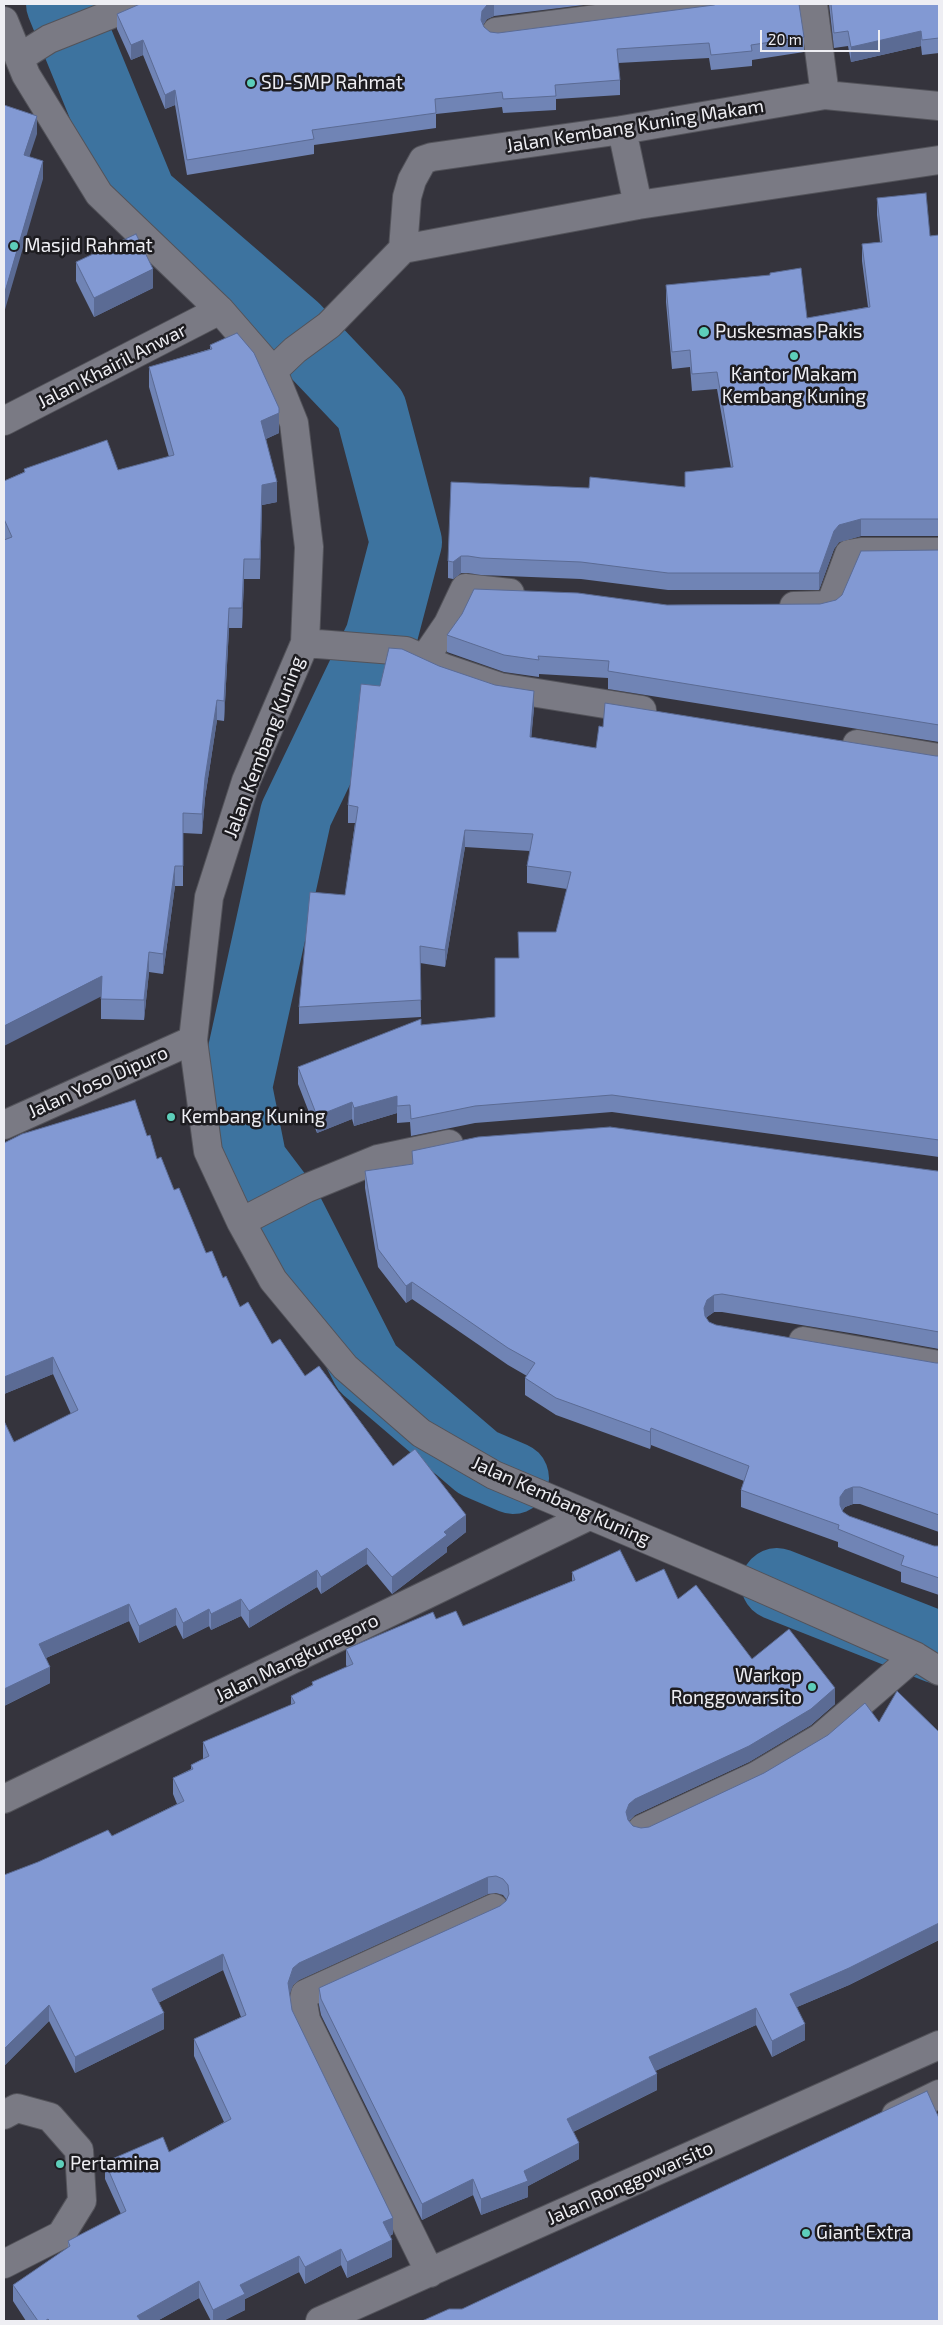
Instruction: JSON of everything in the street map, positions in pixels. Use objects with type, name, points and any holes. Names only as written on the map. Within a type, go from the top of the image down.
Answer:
[{"type":"street","points":[[19,58],[49,38],[137,4]]},
{"type":"street","points":[[496,32],[712,4]]},
{"type":"street","points":[[813,4],[825,95]]},
{"type":"street","name":"Jalan Kembang Kuning","points":[[4,21],[26,75],[99,194],[220,310],[273,371],[294,422],[309,547],[305,643],[246,781],[209,897],[193,1040],[208,1151],[241,1222],[273,1280],[345,1367],[421,1433],[494,1475],[915,1656],[939,1671]]},
{"type":"street","name":"Jalan Kembang Kuning Makam","points":[[403,249],[407,197],[412,180],[423,160],[432,157],[622,130],[825,95],[939,106]]},
{"type":"street","points":[[622,130],[638,204]]},
{"type":"street","points":[[273,371],[294,350],[329,325],[403,249],[638,204],[939,160]]},
{"type":"street","name":"Jalan Khairil Anwar","points":[[4,421],[220,310]]},
{"type":"street","points":[[769,606],[826,604],[832,600],[849,554],[861,552],[939,552]]},
{"type":"street","points":[[415,655],[448,624],[465,588],[479,591],[539,594]]},
{"type":"street","points":[[305,643],[415,655],[444,668],[500,687],[666,714]]},
{"type":"street","points":[[828,739],[939,758]]},
{"type":"street","name":"Jalan Yoso Dipuro","points":[[4,1125],[193,1040]]},
{"type":"street","points":[[241,1222],[307,1188],[378,1159],[476,1139]]},
{"type":"street","points":[[776,1336],[939,1366]]},
{"type":"street","name":"Jalan Mangkunegoro","points":[[4,1800],[590,1516]]},
{"type":"street","points":[[642,1829],[756,1776],[820,1738],[915,1656]]},
{"type":"street","points":[[430,2273],[306,2020],[303,2003],[305,1994],[494,1908]]},
{"type":"street","name":"Jalan Ronggowarsito","points":[[320,2321],[939,2045]]},
{"type":"street","points":[[876,2124],[939,2094]]},
{"type":"street","points":[[4,2115],[16,2108],[50,2116],[79,2150],[82,2201],[61,2236],[4,2264]]},
{"type":"building","points":[[140,4],[489,4],[482,11],[481,20],[484,27],[490,32],[498,33],[717,4],[799,4],[804,37],[751,45],[752,51],[711,55],[709,43],[617,49],[620,80],[555,85],[556,96],[503,99],[502,92],[435,99],[436,113],[312,130],[314,139],[187,160],[175,90],[165,95],[143,40],[131,45],[117,14]]},
{"type":"building","points":[[831,4],[939,4],[939,38],[922,40],[921,31],[851,47],[848,31],[834,33]]},
{"type":"building","points":[[4,105],[37,116],[24,155],[43,161],[4,295]]},
{"type":"building","points":[[926,193],[930,236],[939,235],[939,519],[861,519],[839,525],[834,531],[819,573],[668,573],[581,562],[468,556],[461,556],[453,562],[448,561],[451,482],[589,488],[590,477],[685,487],[685,472],[733,467],[717,372],[692,374],[690,350],[672,352],[666,285],[770,275],[770,273],[801,268],[807,318],[870,307],[862,244],[882,242],[877,198]]},
{"type":"building","points":[[136,234],[153,269],[94,298],[76,262]]},
{"type":"building","points":[[237,333],[254,353],[279,408],[279,413],[261,421],[277,482],[262,485],[260,559],[244,559],[242,608],[229,608],[224,701],[217,700],[205,778],[202,814],[183,813],[183,866],[175,866],[163,954],[149,952],[144,1000],[101,999],[102,976],[4,1026],[4,540],[12,537],[4,519],[4,481],[25,472],[24,469],[107,440],[118,470],[174,455],[149,367],[212,349],[210,345]]},
{"type":"building","points":[[939,550],[939,725],[608,671],[609,661],[538,656],[539,660],[504,655],[447,635],[462,614],[474,589],[578,593],[667,605],[820,604],[836,600],[842,595],[861,551]]},
{"type":"building","points":[[389,648],[402,649],[439,666],[495,685],[534,691],[530,737],[596,748],[599,726],[603,727],[605,703],[939,756],[939,1140],[612,1095],[475,1106],[411,1119],[410,1105],[397,1106],[397,1096],[354,1108],[352,1102],[317,1116],[298,1067],[421,1019],[421,1025],[495,1017],[495,958],[519,958],[518,932],[556,932],[571,872],[527,866],[533,834],[465,830],[445,950],[420,946],[421,1000],[299,1007],[310,892],[345,895],[358,807],[348,805],[361,684],[380,686]]},
{"type":"building","points":[[135,1100],[147,1136],[150,1135],[157,1159],[161,1157],[174,1190],[179,1188],[206,1253],[212,1251],[223,1278],[226,1276],[240,1307],[248,1302],[272,1344],[280,1339],[305,1376],[319,1366],[393,1466],[415,1449],[466,1515],[444,1532],[447,1535],[392,1577],[367,1548],[321,1577],[317,1570],[249,1611],[241,1599],[211,1614],[209,1609],[183,1623],[176,1608],[139,1626],[129,1604],[39,1644],[50,1667],[4,1689],[4,1421],[14,1442],[78,1410],[53,1357],[4,1377],[4,1143],[22,1134]]},
{"type":"building","points":[[610,1127],[939,1171],[939,1332],[722,1294],[714,1295],[707,1300],[704,1308],[705,1316],[709,1322],[716,1325],[939,1363],[939,1515],[860,1487],[845,1490],[840,1497],[840,1505],[843,1512],[849,1516],[934,1546],[939,1546],[939,1578],[901,1565],[904,1556],[838,1529],[839,1525],[741,1490],[749,1466],[651,1428],[650,1432],[556,1398],[525,1378],[535,1363],[508,1348],[412,1282],[406,1286],[378,1249],[365,1171],[413,1164],[412,1151],[478,1137]]},
{"type":"building","points":[[620,1550],[636,1582],[664,1569],[678,1599],[696,1585],[752,1659],[789,1629],[835,1688],[811,1709],[749,1746],[635,1799],[629,1804],[626,1812],[628,1820],[633,1826],[649,1827],[764,1773],[828,1735],[865,1703],[879,1722],[897,1691],[939,1732],[939,1923],[849,1968],[790,1994],[805,2024],[772,2041],[756,2008],[649,2057],[657,2074],[567,2119],[579,2143],[524,2171],[528,2181],[481,2199],[473,2179],[422,2204],[321,1999],[319,1988],[500,1906],[506,1901],[509,1894],[508,1885],[503,1879],[496,1876],[488,1877],[299,1963],[293,1968],[288,1983],[292,2010],[393,2218],[383,2222],[392,2240],[347,2262],[341,2249],[305,2267],[299,2256],[240,2285],[245,2294],[213,2310],[199,2281],[137,2316],[141,2321],[50,2321],[48,2319],[38,2321],[13,2285],[70,2246],[68,2241],[126,2211],[105,2162],[163,2137],[169,2152],[231,2119],[194,2039],[246,2015],[223,1954],[152,1989],[164,2013],[75,2057],[49,2005],[4,2049],[4,1875],[38,1862],[108,1830],[112,1836],[184,1801],[173,1778],[193,1769],[191,1765],[209,1756],[203,1742],[295,1703],[291,1696],[313,1685],[312,1682],[353,1664],[346,1649],[433,1612],[436,1619],[456,1611],[463,1626],[575,1580],[572,1572]]},
{"type":"building","name":"Giant Extra","points":[[927,2091],[939,2118],[939,2321],[422,2321],[449,2309],[462,2309]]},
{"type":"waterway","points":[[62,4],[141,197],[294,329],[371,410],[406,542],[381,637],[296,814],[236,1087],[251,1162],[285,1207],[367,1368],[478,1463],[513,1478]]},
{"type":"waterway","points":[[777,1584],[939,1648]]},
{"type":"place","name":"SD-SMP Rahmat","points":[[251,83]]},
{"type":"place","name":"Masjid Rahmat","points":[[14,246]]},
{"type":"place","name":"Puskesmas Pakis","points":[[704,332]]},
{"type":"place","name":"Kantor Makam Kembang Kuning","points":[[794,356]]},
{"type":"place","name":"Kembang Kuning","points":[[171,1117]]},
{"type":"place","name":"Warkop Ronggowarsito","points":[[812,1687]]},
{"type":"place","name":"Pertamina","points":[[60,2164]]},
{"type":"place","name":"Giant Extra","points":[[806,2233]]}]
